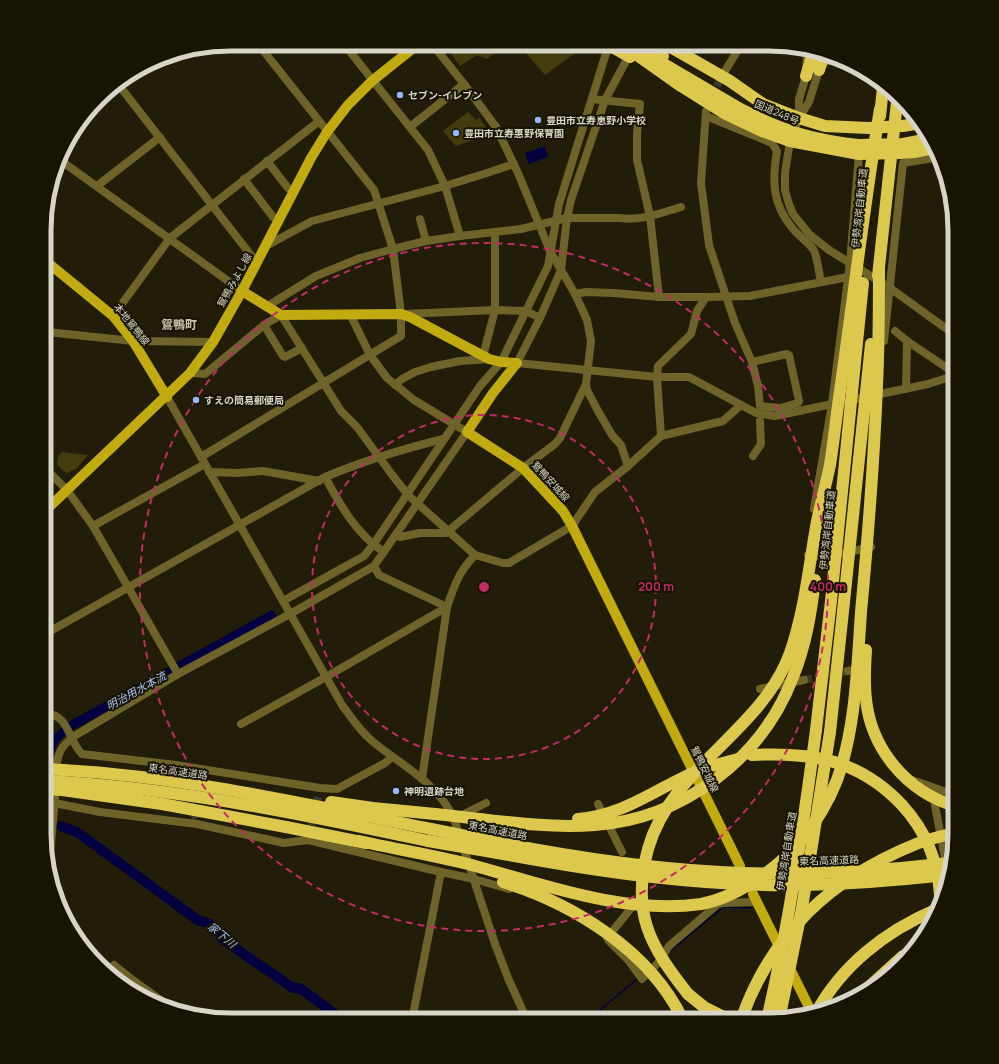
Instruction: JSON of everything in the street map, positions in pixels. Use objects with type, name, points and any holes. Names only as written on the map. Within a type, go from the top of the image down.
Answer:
[{"type":"highway","points":[[620,51],[671,83],[681,86],[724,113],[762,131],[790,141],[859,145],[900,154],[928,149]]},
{"type":"highway","name":"国道248号","points":[[643,51],[737,103]]},
{"type":"highway","name":"国道248号","points":[[655,51],[770,124],[803,135],[859,145],[903,144],[923,140]]},
{"type":"highway","points":[[677,51],[730,81],[763,104],[798,118],[825,126],[868,128],[913,124]]},
{"type":"highway","points":[[806,76],[812,56]]},
{"type":"highway","points":[[819,70],[822,60]]},
{"type":"highway","name":"伊勢湾岸自動車道","points":[[768,1013],[791,898],[816,730],[831,601],[882,92]]},
{"type":"highway","points":[[780,1013],[802,908],[830,732],[897,106]]},
{"type":"highway","points":[[143,778],[183,780],[373,808],[555,826],[596,825],[655,813],[675,805],[704,788],[743,755],[757,739],[782,701],[793,678],[802,653],[810,614],[870,171],[880,109]]},
{"type":"highway","name":"国道248号","points":[[859,145],[919,133]]},
{"type":"highway","points":[[51,786],[62,781],[162,804],[445,858],[593,898],[636,904],[679,906],[704,904],[724,898],[747,885],[776,866],[791,852],[809,831],[827,802],[844,759],[849,734],[855,686],[868,533],[877,385],[879,268]]},
{"type":"highway","points":[[716,1013],[704,1007],[688,994],[656,950],[644,920],[641,896],[642,881],[649,845],[655,829],[671,801],[684,784],[749,717],[768,694],[783,669],[801,614],[817,521],[830,465]]},
{"type":"highway","points":[[868,533],[868,603],[865,679],[866,700],[873,729],[887,757],[908,780],[922,792],[948,803]]},
{"type":"highway","points":[[507,821],[555,821],[590,818],[611,813],[634,803],[702,769],[752,755],[787,754],[807,756],[832,760],[864,775],[882,786],[902,805],[909,812],[930,847],[939,887]]},
{"type":"highway","name":"東名高速道路","points":[[62,781],[94,772],[143,778],[266,797],[429,835]]},
{"type":"highway","name":"東名高速道路","points":[[51,773],[62,781]]},
{"type":"highway","name":"東名高速道路","points":[[51,781],[100,785],[209,798],[429,835],[500,848],[573,867],[636,876],[699,882],[804,885],[908,879],[943,875]]},
{"type":"highway","points":[[744,1013],[754,988],[768,961],[801,919],[821,900],[867,867],[917,843],[948,835]]},
{"type":"highway","points":[[359,841],[452,866],[516,886],[566,908],[604,932],[636,956],[660,982],[679,1013]]},
{"type":"highway","name":"東名高速道路","points":[[500,848],[546,852],[629,864],[719,872],[752,873],[843,872],[907,868],[946,860]]},
{"type":"highway","points":[[814,1007],[828,994],[849,969],[875,945],[905,925],[929,913]]},
{"type":"main road","name":"鴛鴨みよし線","points":[[51,505],[167,397],[190,373],[213,342],[242,291],[311,158],[327,132],[348,105],[372,81],[408,51]]},
{"type":"main road","name":"本地鴛鴨線","points":[[51,265],[113,316],[133,341],[167,397]]},
{"type":"main road","points":[[242,291],[281,315],[401,314],[410,317],[486,358],[509,363],[493,393],[466,431]]},
{"type":"main road","name":"鴛鴨安城線","points":[[466,431],[523,468],[563,511],[572,526],[740,866]]},
{"type":"main road","points":[[755,898],[811,1008]]},
{"type":"street","points":[[93,526],[203,460],[324,382],[370,356],[401,336],[401,314],[393,249],[374,190],[318,122],[263,51]]},
{"type":"street","points":[[349,51],[428,150],[445,186],[460,236]]},
{"type":"street","points":[[396,535],[400,537],[420,533],[446,533],[557,441],[586,384],[591,341],[587,320],[575,294],[550,251],[514,164],[496,127],[438,51]]},
{"type":"street","points":[[509,363],[526,311],[548,266],[559,204],[565,180],[592,99],[616,51]]},
{"type":"street","points":[[283,602],[364,556],[408,494],[443,439],[480,386],[509,363],[540,318],[560,267],[567,218],[605,100],[617,51]]},
{"type":"street","points":[[724,71],[737,51]]},
{"type":"street","points":[[798,118],[799,99],[806,76],[807,55]]},
{"type":"street","points":[[826,61],[819,70],[809,102],[798,118],[790,141],[785,172],[785,190],[793,214],[810,235],[829,250],[890,288],[948,330]]},
{"type":"street","points":[[410,127],[464,84]]},
{"type":"street","points":[[121,88],[257,263]]},
{"type":"street","points":[[592,99],[640,104],[637,134],[637,160],[650,216],[659,297]]},
{"type":"street","points":[[752,362],[787,354],[789,356],[799,401],[798,403],[780,408],[760,406],[758,386],[752,362],[735,323],[709,244],[700,183],[706,114],[772,143],[777,151],[774,171],[774,189],[778,205],[792,228],[814,250],[821,282]]},
{"type":"street","points":[[113,316],[170,238],[318,122]]},
{"type":"street","points":[[97,186],[160,137]]},
{"type":"street","points":[[859,145],[850,264],[832,404],[807,554],[827,557],[872,546]]},
{"type":"street","points":[[932,158],[903,163],[885,324],[863,668],[867,716],[876,743],[885,759],[900,774],[948,793]]},
{"type":"street","points":[[268,161],[288,188],[294,191]]},
{"type":"street","points":[[65,163],[242,291]]},
{"type":"street","points":[[266,246],[312,221],[445,186],[514,164]]},
{"type":"street","points":[[244,179],[273,216],[279,220]]},
{"type":"street","points":[[266,307],[316,276],[360,258],[426,241],[521,229],[567,218],[628,219],[650,216],[681,207]]},
{"type":"street","points":[[420,219],[426,241]]},
{"type":"street","points":[[395,385],[402,379],[415,372],[431,367],[460,360],[486,358],[495,310],[494,232]]},
{"type":"street","points":[[575,294],[600,292],[659,297],[750,296],[848,277]]},
{"type":"street","points":[[661,436],[657,377],[658,366],[691,334],[697,311],[706,297]]},
{"type":"street","points":[[401,314],[495,310],[526,311],[540,318]]},
{"type":"street","points":[[51,842],[58,756],[62,747],[71,736],[178,674],[374,566],[466,431],[414,400],[387,378],[370,356],[350,314]]},
{"type":"street","points":[[190,373],[205,374],[264,325],[281,315],[341,411],[357,427],[393,476],[416,503],[475,555],[503,563],[508,563],[572,526],[596,492],[661,436],[723,421],[740,405]]},
{"type":"street","points":[[264,325],[282,356],[285,357],[302,348]]},
{"type":"street","points":[[895,331],[907,341],[948,367]]},
{"type":"street","points":[[51,332],[133,341],[213,342]]},
{"type":"street","points":[[906,389],[907,341]]},
{"type":"street","points":[[509,363],[657,377],[689,377],[756,413],[775,416],[906,389],[928,384],[948,377]]},
{"type":"street","points":[[586,384],[604,423],[621,445],[628,466]]},
{"type":"street","points":[[167,397],[342,705],[358,727],[370,739],[422,779],[442,798],[449,807],[500,958],[524,1013]]},
{"type":"street","points":[[753,456],[760,444],[760,421]]},
{"type":"street","points":[[51,631],[322,479],[351,466],[411,447],[443,439]]},
{"type":"street","points":[[209,472],[238,473],[263,471],[322,479],[344,511],[373,545],[384,552]]},
{"type":"street","points":[[51,474],[67,490],[93,526],[178,674]]},
{"type":"street","points":[[422,779],[447,607],[454,585],[462,569],[475,555]]},
{"type":"street","points":[[374,566],[380,575],[447,607]]},
{"type":"street","points":[[241,724],[447,607]]},
{"type":"street","points":[[848,672],[863,668]]},
{"type":"street","points":[[760,689],[804,680]]},
{"type":"street","points":[[51,715],[58,716],[63,722],[76,747],[82,754],[320,788],[337,789],[385,763],[392,757]]},
{"type":"street","points":[[931,787],[946,856]]},
{"type":"street","points":[[318,797],[320,788]]},
{"type":"street","points":[[54,803],[100,812],[197,822],[284,842],[309,839],[511,889],[566,912],[607,938],[628,960],[642,979],[657,964],[669,946],[718,904],[755,898]]},
{"type":"street","points":[[454,819],[486,803]]},
{"type":"street","points":[[598,804],[622,852]]},
{"type":"street","points":[[413,1013],[442,872]]},
{"type":"street","points":[[607,938],[637,901],[640,894]]},
{"type":"street","points":[[112,968],[114,966],[128,981]]},
{"type":"shaded area","points":[[449,51],[497,51],[487,59],[477,55],[460,66]]},
{"type":"shaded area","points":[[524,51],[578,51],[545,75]]},
{"type":"shaded area","points":[[468,112],[476,120],[480,118],[490,134],[456,146],[443,131]]},
{"type":"shaded area","points":[[62,452],[88,455],[77,468],[67,473],[57,464],[58,457]]},
{"type":"water","points":[[545,146],[548,157],[529,164],[525,153]]},
{"type":"water","name":"明治用水本流","points":[[272,610],[277,616],[67,734],[60,740],[54,752],[51,781],[51,739],[57,731],[72,720]]},
{"type":"waterway","name":"家下川","points":[[61,826],[77,832],[199,921],[214,927],[222,939],[293,988],[300,988],[334,1013]]},
{"type":"waterway","points":[[669,952],[723,907],[751,908]]},
{"type":"waterway","points":[[596,1013],[637,979]]},
{"type":"tunnel","points":[[712,97],[723,73]]},
{"type":"tunnel","points":[[804,680],[848,671]]},
{"type":"tunnel","points":[[176,770],[196,819]]},
{"type":"tunnel","points":[[309,837],[318,797]]},
{"type":"place","name":"セブン-イレブン","points":[[400,95]]},
{"type":"place","name":"豊田市立寿恵野小学校","points":[[538,120]]},
{"type":"place","name":"豊田市立寿惠野保育園","points":[[456,133]]},
{"type":"place","name":"すえの簡易郵便局","points":[[196,400]]},
{"type":"place","name":"神明遺跡台地","points":[[396,791]]},
{"type":"district","name":"鴛鴨町","points":[[179,325]]}]
